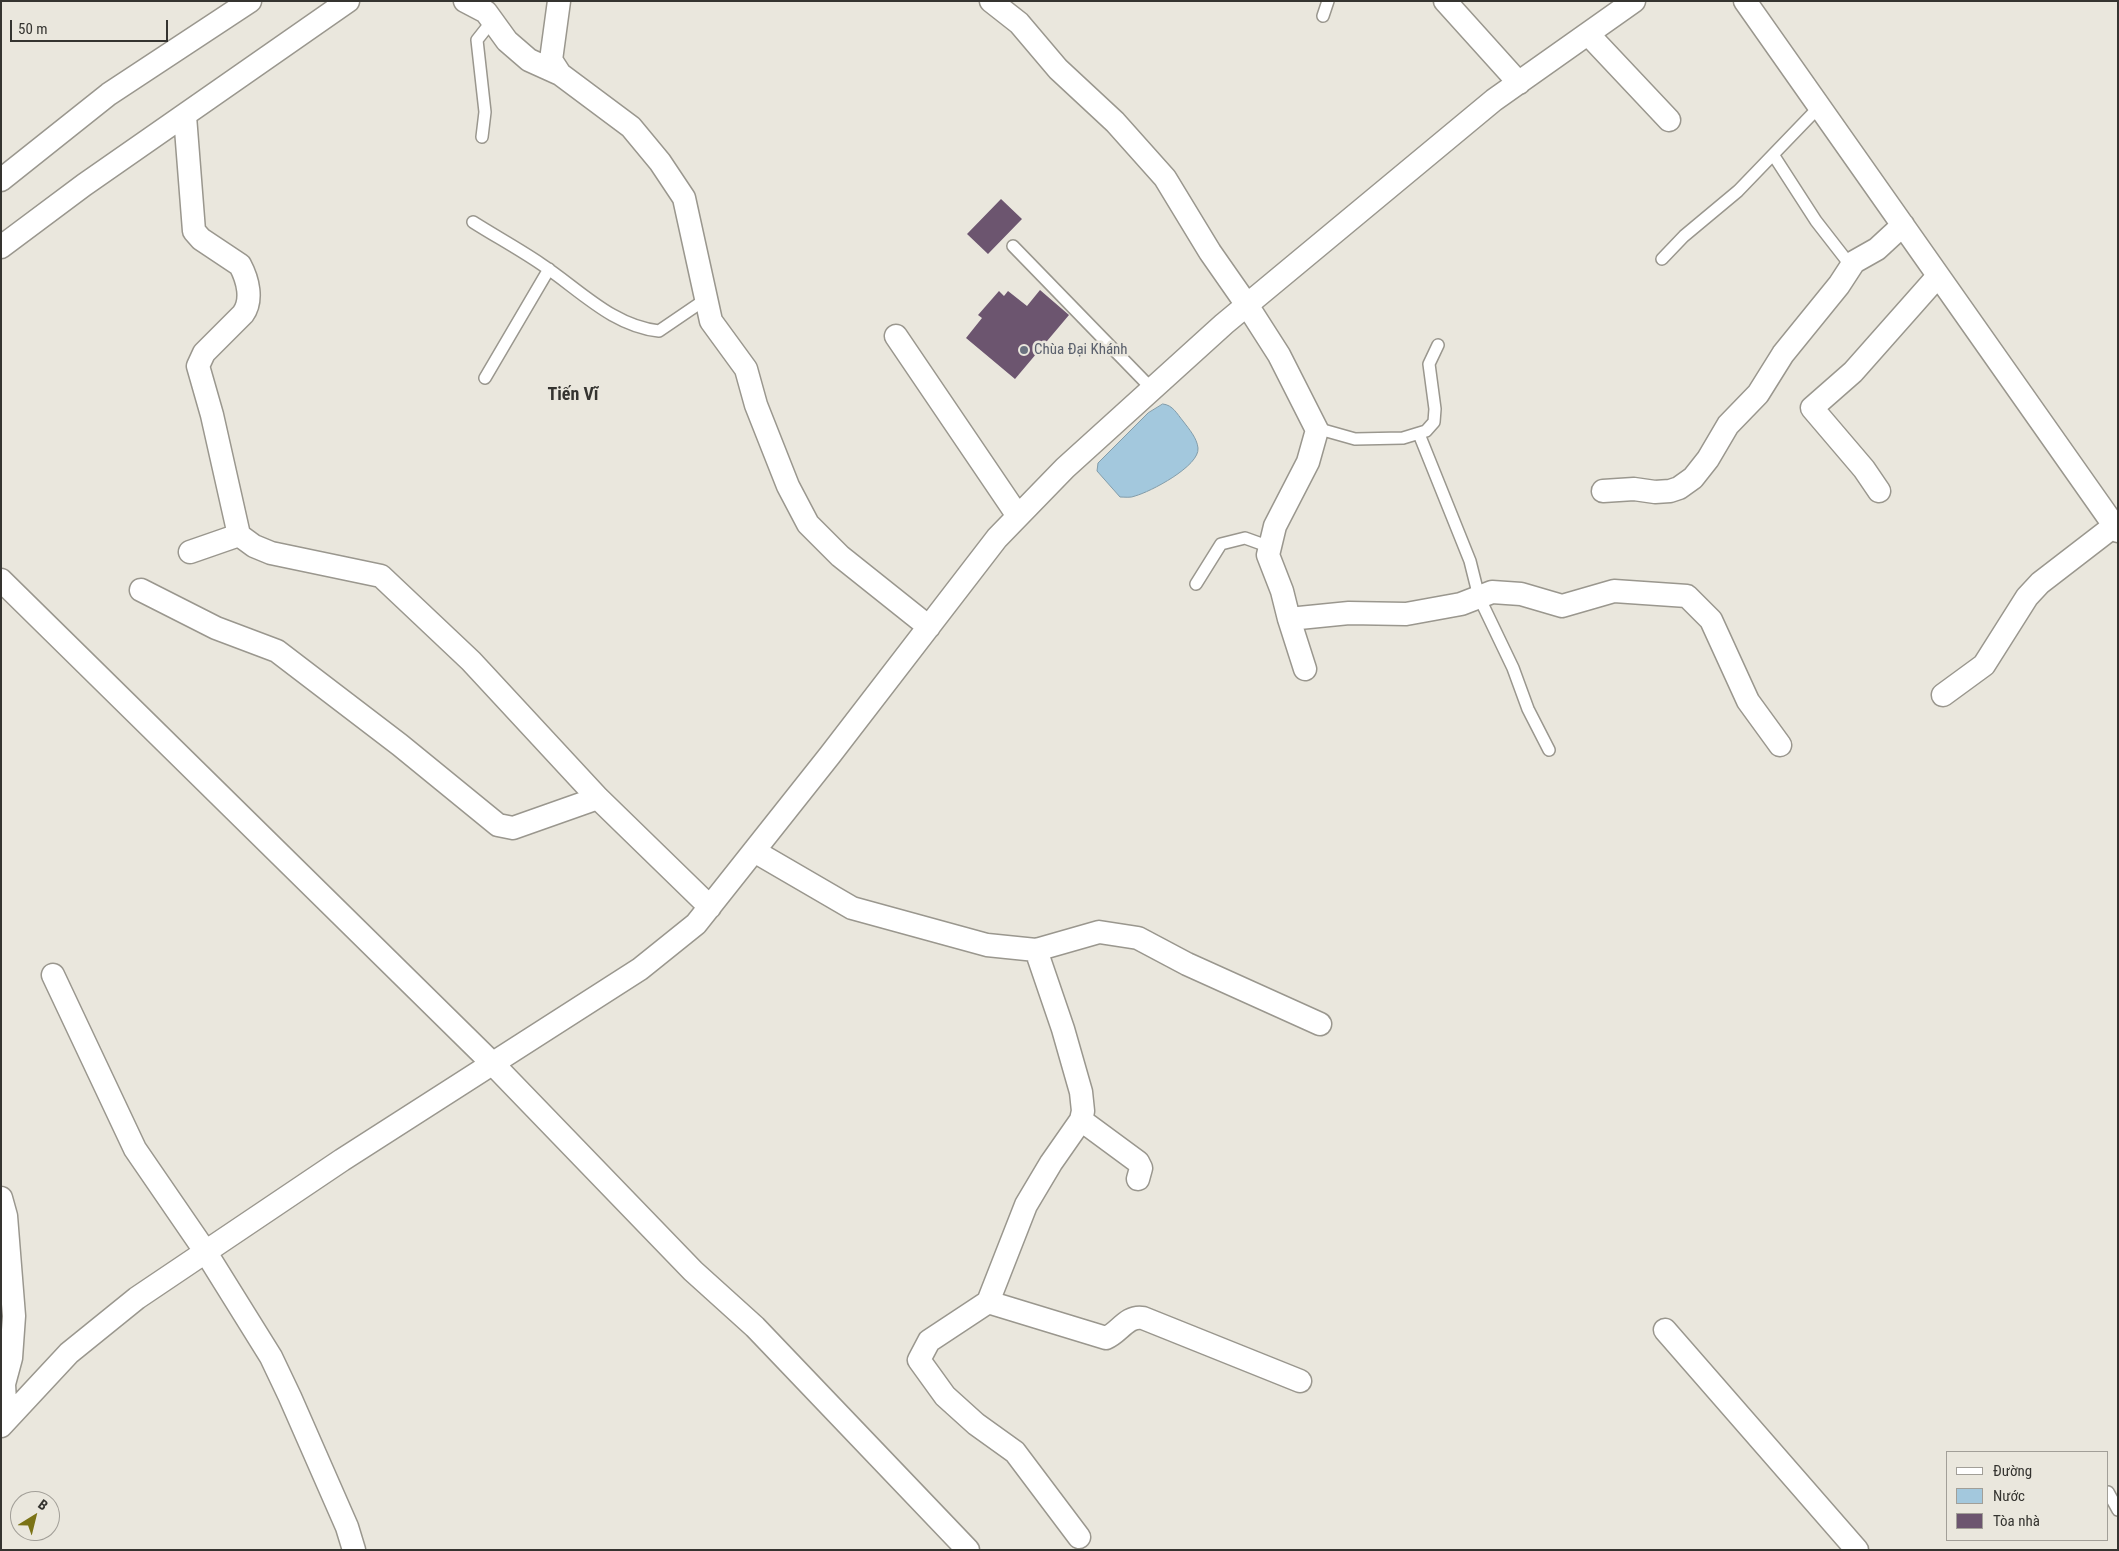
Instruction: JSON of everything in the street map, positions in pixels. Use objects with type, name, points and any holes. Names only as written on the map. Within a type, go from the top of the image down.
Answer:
[{"type":"street","points":[[1,180],[109,94],[250,1]]},
{"type":"street","points":[[1,246],[84,185],[348,1]]},
{"type":"street","points":[[465,1],[486,12],[507,41],[528,60],[560,74],[631,127],[660,162],[684,198],[711,321],[746,369],[756,405],[788,486],[808,524],[840,556],[928,627]]},
{"type":"street","points":[[559,1],[551,60],[560,74]]},
{"type":"street","points":[[991,1],[1023,28],[1058,69],[1115,122],[1165,178],[1210,252],[1248,305],[1279,355],[1316,428],[1308,462],[1275,526],[1268,555],[1282,591],[1305,668]]},
{"type":"street","points":[[1445,1],[1519,83]]},
{"type":"street","points":[[6,1421],[69,1353],[137,1298],[205,1251],[226,1240],[342,1160],[640,969],[696,924],[997,538],[1065,468],[1248,305],[1494,100],[1634,1]]},
{"type":"street","points":[[1745,1],[2116,528],[2040,583],[2027,597],[1984,665],[1943,695]]},
{"type":"street","points":[[1588,34],[1669,120]]},
{"type":"street","points":[[185,116],[194,231],[201,240],[240,265],[250,296],[248,307],[243,314],[204,353],[198,366],[212,415],[239,535],[254,546],[271,553],[381,576],[471,661],[598,798],[710,906]]},
{"type":"street","points":[[1603,490],[1634,488],[1655,492],[1670,491],[1679,488],[1692,478],[1708,459],[1728,425],[1764,386],[1783,354],[1839,285],[1851,266],[1857,260],[1877,249],[1902,225]]},
{"type":"street","points":[[1879,492],[1864,469],[1812,408],[1853,372],[1938,276]]},
{"type":"street","points":[[896,336],[1018,516]]},
{"type":"street","points":[[190,552],[239,535]]},
{"type":"street","points":[[1,580],[493,1064],[693,1271],[755,1327],[968,1550]]},
{"type":"street","points":[[141,590],[216,628],[277,651],[400,745],[498,825],[513,828],[598,798]]},
{"type":"street","points":[[1289,619],[1348,613],[1406,614],[1462,604],[1492,592],[1521,594],[1562,606],[1614,590],[1687,596],[1711,620],[1748,701],[1780,745]]},
{"type":"street","points":[[754,851],[852,908],[987,945],[1036,950],[1098,932],[1138,938],[1187,964],[1320,1024]]},
{"type":"street","points":[[1036,950],[1063,1029],[1081,1092],[1083,1111],[1081,1120],[1051,1163],[1026,1204],[988,1302],[928,1341],[919,1360],[945,1396],[976,1424],[1015,1452],[1079,1538]]},
{"type":"street","points":[[53,975],[135,1149],[205,1251],[280,1374],[347,1527],[354,1550]]},
{"type":"street","points":[[1081,1120],[1138,1162],[1140,1168],[1138,1179]]},
{"type":"street","points":[[1,1198],[6,1216],[14,1316],[11,1358],[4,1384],[6,1421]]},
{"type":"street","points":[[988,1302],[1106,1338],[1112,1336],[1130,1319],[1136,1316],[1300,1381]]},
{"type":"street","points":[[1665,1330],[1857,1550]]},
{"type":"lane","points":[[1323,16],[1328,1]]},
{"type":"lane","points":[[482,137],[485,112],[477,40],[492,21]]},
{"type":"lane","points":[[1662,259],[1684,236],[1738,191],[1820,107]]},
{"type":"lane","points":[[1774,156],[1816,221],[1851,266]]},
{"type":"lane","points":[[473,222],[549,269],[614,317],[641,329],[659,331],[706,299]]},
{"type":"lane","points":[[1013,246],[1152,389]]},
{"type":"lane","points":[[485,378],[549,269]]},
{"type":"lane","points":[[1316,428],[1355,439],[1403,438],[1426,431],[1434,422],[1429,364],[1438,345]]},
{"type":"lane","points":[[1419,434],[1470,561],[1479,597],[1513,668],[1528,709],[1549,750]]},
{"type":"lane","points":[[1196,584],[1222,544],[1245,538],[1270,547]]},
{"type":"lane","points":[[2109,1494],[2118,1510]]},
{"type":"water","points":[[1163,404],[1170,406],[1174,410],[1192,434],[1198,448],[1196,455],[1183,470],[1162,484],[1133,497],[1120,497],[1097,471],[1098,463],[1148,413]]},
{"type":"building","points":[[1001,199],[1022,219],[988,254],[967,234]]},
{"type":"building","points":[[1040,290],[1069,315],[1015,379],[966,338],[982,318],[978,315],[999,291],[1004,296],[1008,291],[1027,306]]},
{"type":"place","name":"Chùa Đại Khánh","points":[[1024,350]]},
{"type":"district","name":"Tiến Vĩ","points":[[573,395]]}]
